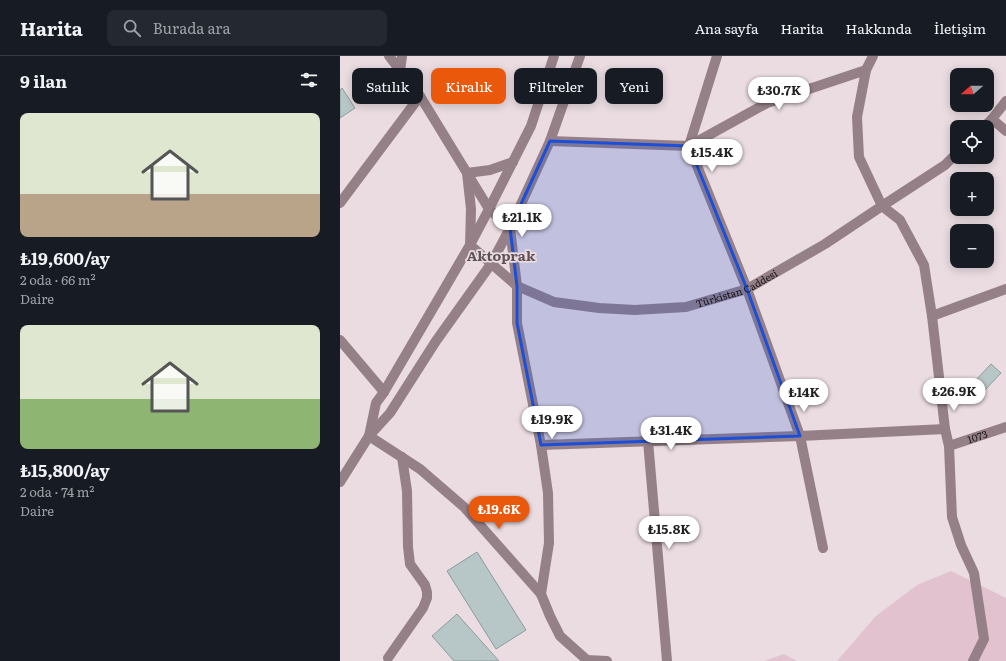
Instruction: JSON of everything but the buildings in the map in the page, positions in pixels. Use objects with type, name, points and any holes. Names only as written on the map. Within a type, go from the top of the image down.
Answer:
[{"type":"street","points":[[389,56],[398,68]]},
{"type":"street","points":[[400,68],[402,56]]},
{"type":"street","points":[[369,436],[376,403],[384,392],[470,245],[531,126],[554,56]]},
{"type":"street","points":[[340,482],[369,436],[390,413],[436,341],[491,264],[510,228],[550,141],[580,56]]},
{"type":"street","points":[[717,56],[689,146],[747,289],[800,436],[823,548]]},
{"type":"street","points":[[873,56],[866,70],[857,117],[859,157],[882,206],[900,220],[924,265],[932,316],[948,446],[952,516],[961,545],[974,573],[984,639],[973,661]]},
{"type":"street","points":[[550,141],[689,146],[767,103],[866,70]]},
{"type":"street","points":[[1006,100],[992,119],[1006,131]]},
{"type":"street","points":[[423,101],[489,209],[510,228],[517,286],[517,323],[541,445],[548,493],[549,543],[542,594]]},
{"type":"street","points":[[340,203],[343,191],[414,104]]},
{"type":"street","name":"Türkistan Caddesi","points":[[470,245],[517,286],[554,302],[599,308],[635,310],[686,308],[747,289],[825,244],[950,160]]},
{"type":"street","points":[[467,173],[490,170],[512,162]]},
{"type":"street","points":[[467,173],[471,210],[470,245]]},
{"type":"street","points":[[932,316],[1006,288]]},
{"type":"street","points":[[340,340],[384,392]]},
{"type":"street","name":"1073","points":[[948,446],[1006,427]]},
{"type":"street","points":[[541,445],[800,436],[945,429]]},
{"type":"street","points":[[369,436],[420,469],[464,507],[542,594],[550,616],[560,636],[588,660],[607,661]]},
{"type":"street","points":[[648,441],[667,661]]},
{"type":"street","points":[[388,658],[423,608],[427,598],[425,585],[410,564],[408,547],[407,491],[402,457]]},
{"type":"highlighted area","points":[[550,141],[689,146],[747,289],[800,436],[541,445],[517,323],[517,286],[510,228]]},
{"type":"shaded area","points":[[951,571],[1006,598],[1006,661],[837,661],[876,616],[917,585]]},
{"type":"shaded area","points":[[784,654],[797,661],[764,661]]},
{"type":"district","name":"Aktoprak","points":[[501,256]]}]
